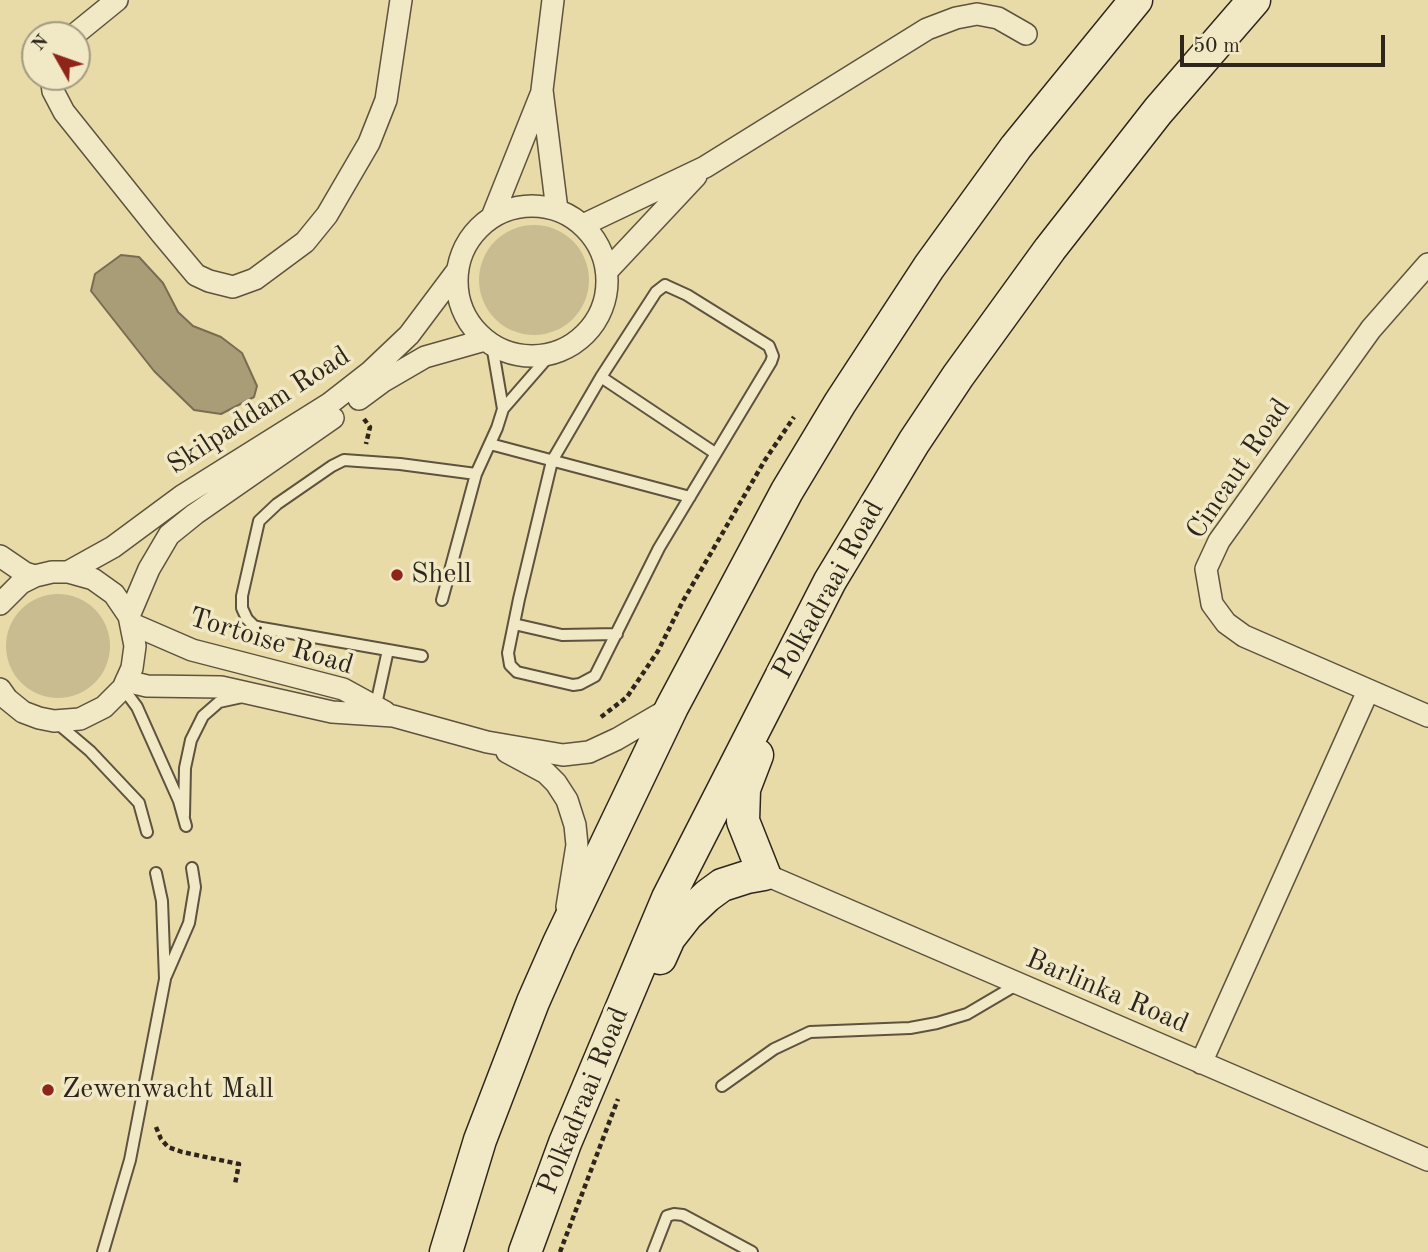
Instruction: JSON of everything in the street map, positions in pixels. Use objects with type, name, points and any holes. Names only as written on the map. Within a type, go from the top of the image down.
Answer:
[{"type":"main road","points":[[446,1252],[480,1140],[533,1002],[559,943],[672,707],[787,491],[840,403],[929,267],[1016,146],[1136,0]]},
{"type":"main road","name":"Polkadraai Road","points":[[525,1252],[565,1143],[668,898],[830,581],[922,431],[1049,249],[1158,111],[1254,0]]},
{"type":"main road","points":[[565,1143],[609,1066],[669,938],[687,915],[722,885],[764,874],[743,821],[744,789],[752,764],[806,657],[830,581]]},
{"type":"street","points":[[91,21],[117,0]]},
{"type":"street","points":[[53,91],[64,112],[197,275],[219,285],[233,287],[255,279],[305,242],[327,215],[369,143],[386,100],[401,0]]},
{"type":"street","points":[[553,0],[542,90],[557,210]]},
{"type":"street","points":[[583,225],[705,167],[927,29],[956,18],[977,14],[998,18],[1026,34]]},
{"type":"street","points":[[492,218],[542,90]]},
{"type":"street","points":[[607,271],[705,167]]},
{"type":"street","points":[[530,206],[557,210],[583,225],[595,238],[607,271],[606,299],[595,324],[575,344],[550,355],[522,356],[509,354],[475,331],[462,310],[457,271],[465,246],[472,235],[492,218],[504,211],[530,206]]},
{"type":"street","name":"Cincaut Road","points":[[1428,264],[1371,329],[1219,541],[1206,569],[1212,604],[1226,623],[1244,636],[1428,716]]},
{"type":"street","name":"Skilpaddam Road","points":[[68,572],[113,547],[182,496],[275,439],[350,388],[409,335],[457,271]]},
{"type":"street","name":"Skilpaddam Road","points":[[130,620],[157,552],[169,535],[188,519],[404,368],[433,354],[489,343]]},
{"type":"street","points":[[0,556],[24,573],[35,576]]},
{"type":"street","points":[[0,604],[15,588],[35,576],[68,572],[93,579],[114,594],[130,620],[135,646],[132,668],[125,685],[104,707],[80,719],[54,721],[0,705]]},
{"type":"street","name":"Tortoise Road","points":[[130,620],[192,650],[343,689],[380,713]]},
{"type":"street","name":"Tortoise Road","points":[[125,685],[221,687],[332,712],[380,713],[486,742],[563,755],[589,752],[672,707]]},
{"type":"street","points":[[0,689],[7,699],[23,712]]},
{"type":"street","points":[[1201,1063],[1368,691]]},
{"type":"street","name":"Tortoise Road","points":[[486,742],[546,773],[567,800],[575,825],[577,845],[570,897],[559,943]]},
{"type":"street","name":"Barlinka Road","points":[[764,874],[1428,1160]]},
{"type":"lane","points":[[665,285],[687,295],[769,346],[773,356],[660,548],[595,676],[573,685],[513,669],[508,653],[552,461],[601,377],[656,292],[665,285]]},
{"type":"lane","points":[[489,343],[503,409]]},
{"type":"lane","points":[[442,600],[476,474],[503,409],[550,355]]},
{"type":"lane","points":[[601,377],[715,453]]},
{"type":"lane","points":[[490,444],[690,496]]},
{"type":"lane","points":[[422,656],[254,625],[247,619],[242,608],[242,596],[259,521],[277,504],[344,460],[476,474]]},
{"type":"lane","points":[[514,624],[562,635],[617,634]]},
{"type":"lane","points":[[380,713],[388,650]]},
{"type":"lane","points":[[125,685],[185,821],[185,768],[191,740],[203,716],[219,702],[251,694]]},
{"type":"lane","points":[[54,721],[90,751],[139,803],[148,831]]},
{"type":"lane","points":[[165,979],[189,923],[195,887],[192,868]]},
{"type":"lane","points":[[103,1252],[130,1160],[165,979],[162,901],[156,873]]},
{"type":"lane","points":[[722,1086],[774,1049],[810,1032],[910,1028],[937,1023],[967,1014],[1018,984]]},
{"type":"lane","points":[[653,1252],[667,1216],[674,1214],[683,1215],[752,1252]]},
{"type":"path","points":[[598,719],[627,697],[658,651],[683,601],[751,484],[795,416]]},
{"type":"path","points":[[364,418],[370,427],[365,448]]},
{"type":"path","points":[[560,1252],[622,1089]]},
{"type":"path","points":[[157,1120],[156,1129],[169,1147],[182,1153],[239,1164],[235,1184]]},
{"type":"shaded area","points":[[534,225],[555,229],[573,241],[585,259],[589,280],[585,301],[573,319],[555,331],[534,335],[513,331],[495,319],[483,301],[479,280],[483,259],[495,241],[513,229]]},
{"type":"shaded area","points":[[121,255],[139,257],[163,283],[178,312],[193,326],[221,337],[242,353],[257,386],[254,397],[221,414],[194,410],[154,371],[91,291],[95,274]]},
{"type":"shaded area","points":[[58,594],[78,598],[95,609],[106,626],[110,646],[106,666],[95,683],[78,694],[58,698],[38,694],[21,683],[10,666],[6,646],[10,626],[21,609],[38,598]]},
{"type":"place","name":"Shell","points":[[397,575]]},
{"type":"place","name":"Zewenwacht Mall","points":[[48,1090]]}]
